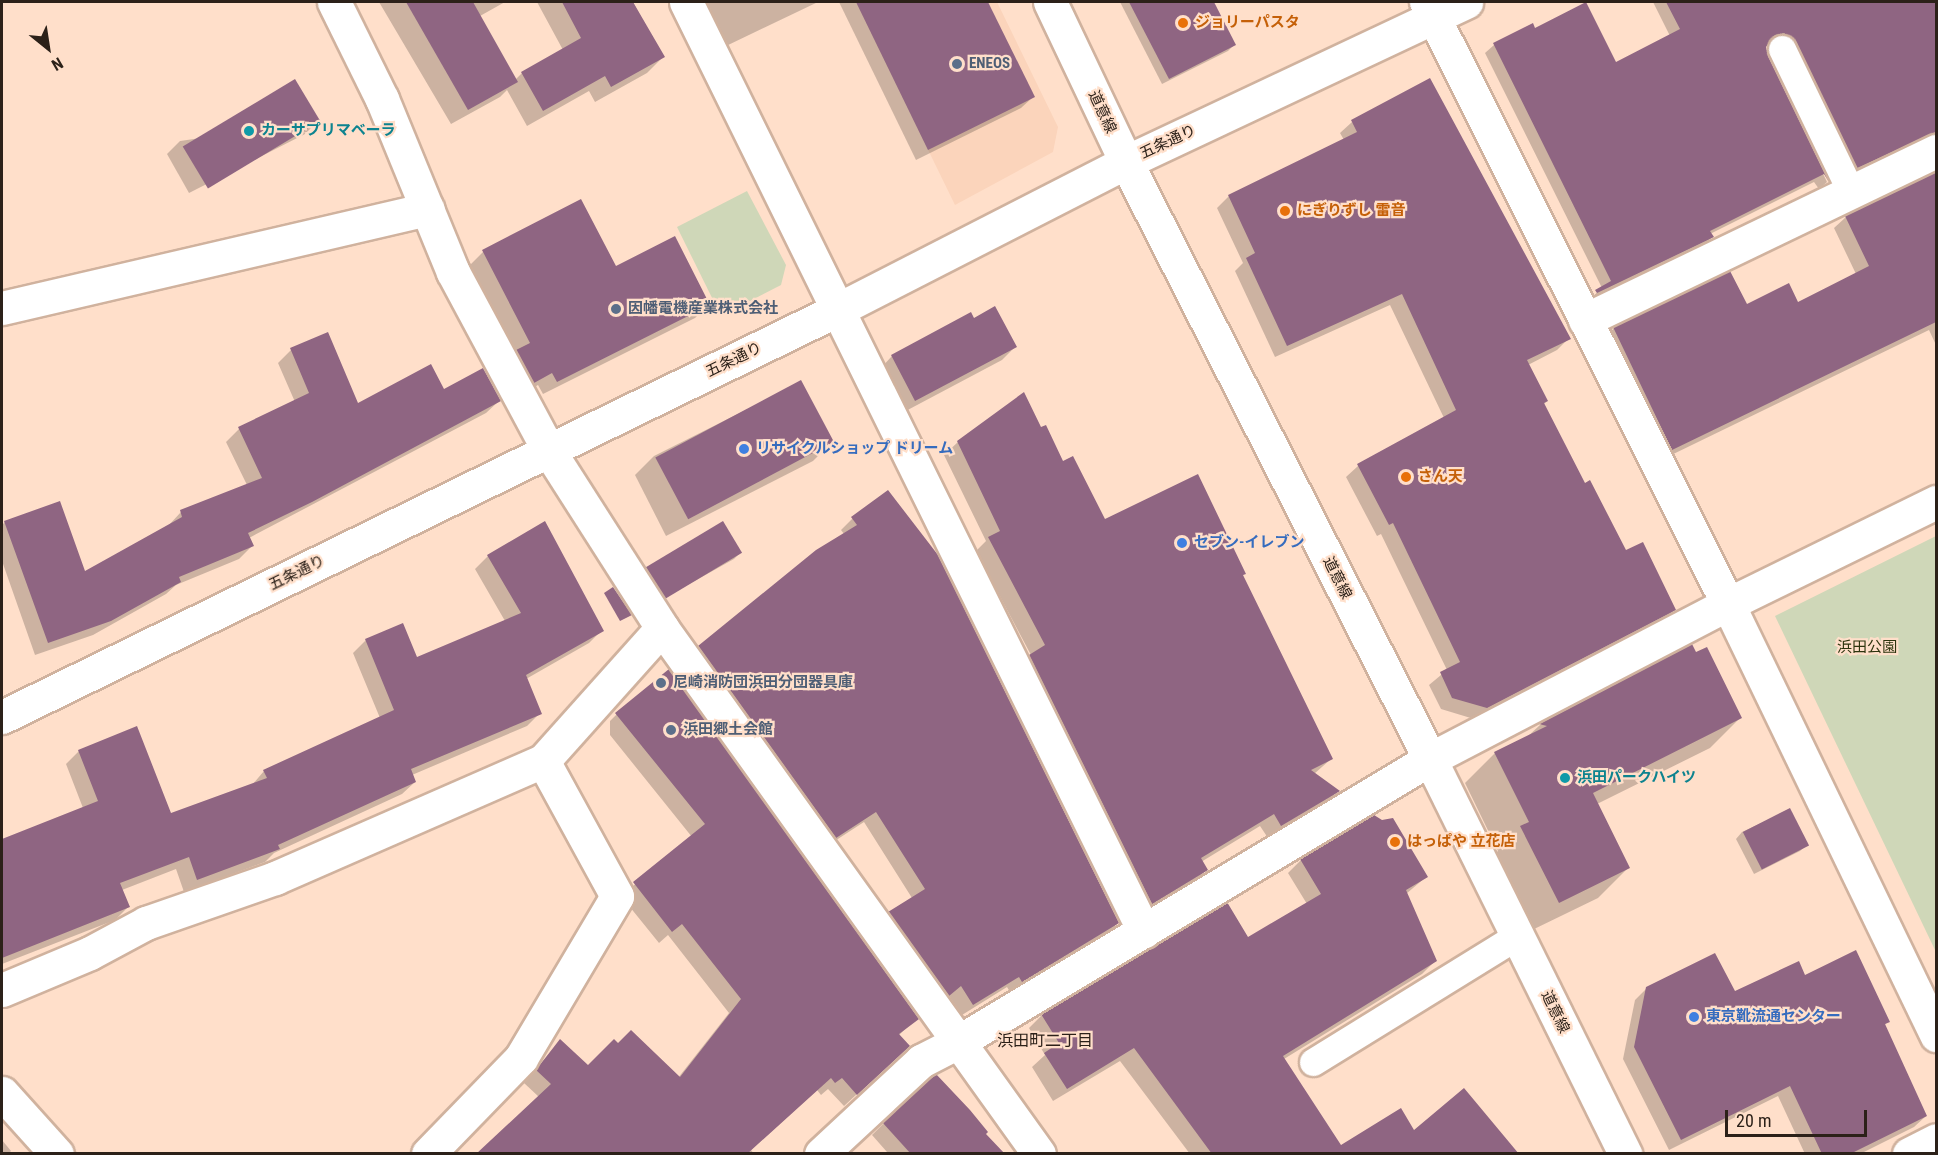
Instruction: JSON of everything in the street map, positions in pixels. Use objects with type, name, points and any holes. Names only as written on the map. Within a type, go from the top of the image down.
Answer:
[{"type":"street","points":[[334,2],[382,99],[453,272],[549,451],[662,628],[1039,1154]]},
{"type":"street","points":[[686,2],[1144,931]]},
{"type":"street","name":"道意線","points":[[1050,2],[1126,162],[1430,759],[1625,1154]]},
{"type":"street","name":"五条通り","points":[[2,717],[839,309],[1430,9],[1466,2]]},
{"type":"street","points":[[1430,9],[1728,604],[1936,1035]]},
{"type":"street","points":[[1585,320],[1936,151]]},
{"type":"street","points":[[2,308],[428,209]]},
{"type":"street","points":[[821,1154],[921,1061],[958,1042],[1430,759],[1728,604],[1936,502]]},
{"type":"street","points":[[2,990],[90,953],[146,923],[275,878],[543,761],[662,628]]},
{"type":"street","points":[[428,1154],[521,1058],[617,896],[543,761]]},
{"type":"street","points":[[2,1094],[57,1154]]},
{"type":"street","points":[[1909,1154],[1936,1140]]},
{"type":"lane","points":[[1782,49],[1851,192]]},
{"type":"lane","points":[[1313,1062],[1517,936]]},
{"type":"shaded area","name":"ENEOS","points":[[856,2],[997,2],[1058,127],[1053,152],[955,205]]},
{"type":"green space","points":[[747,191],[786,265],[781,285],[721,316],[677,227]]},
{"type":"green space","name":"浜田公園","points":[[1936,536],[1936,952],[1775,616]]},
{"type":"building","points":[[406,2],[473,2],[518,82],[468,110]]},
{"type":"building","points":[[562,2],[633,2],[665,57],[611,87],[605,76],[543,111],[521,72],[581,38]]},
{"type":"building","name":"ENEOS","points":[[856,2],[988,2],[1035,97],[928,150]]},
{"type":"building","name":"ジョリーパスタ","points":[[1129,2],[1214,2],[1236,45],[1169,79]]},
{"type":"building","points":[[1586,2],[1616,62],[1680,29],[1666,2],[1936,2],[1936,132],[1857,168],[1796,42],[1784,33],[1775,35],[1766,47],[1768,56],[1829,182],[1824,174],[1710,231],[1714,237],[1597,293],[1595,290],[1611,281],[1493,43],[1533,23],[1535,28]]},
{"type":"building","points":[[1430,78],[1571,339],[1527,360],[1548,401],[1544,403],[1585,483],[1590,480],[1626,550],[1643,542],[1676,610],[1487,708],[1452,698],[1440,672],[1460,662],[1393,523],[1389,525],[1357,464],[1456,410],[1402,294],[1287,346],[1246,258],[1255,253],[1228,195],[1357,132],[1351,120]]},
{"type":"building","name":"カーサプリマベーラ","points":[[295,79],[320,121],[208,188],[183,146]]},
{"type":"building","points":[[1936,172],[1936,322],[1672,450],[1613,327],[1730,271],[1747,304],[1789,283],[1798,302],[1869,266],[1845,216]]},
{"type":"building","points":[[581,199],[616,266],[675,236],[710,305],[557,382],[552,373],[534,383],[516,350],[530,343],[482,250]]},
{"type":"building","points":[[995,306],[1017,347],[915,401],[891,355],[971,312],[974,318]]},
{"type":"building","points":[[328,332],[358,403],[431,364],[444,389],[483,368],[501,401],[312,502],[248,533],[254,546],[179,577],[181,582],[111,621],[48,643],[4,521],[60,501],[85,571],[182,517],[180,510],[262,478],[238,427],[309,393],[290,348]]},
{"type":"building","name":"リサイクルショップ ドリーム","points":[[801,380],[834,442],[688,519],[655,457]]},
{"type":"building","points":[[1024,392],[1041,427],[1046,425],[1063,461],[1073,456],[1105,519],[1198,474],[1246,574],[1243,575],[1333,759],[1311,770],[1340,791],[1281,826],[1274,814],[1201,858],[1208,870],[1152,904],[1029,655],[1045,645],[988,537],[1000,531],[957,441]]},
{"type":"building","points":[[888,490],[938,555],[1119,923],[1022,982],[1019,977],[973,1005],[961,986],[949,996],[888,912],[925,889],[876,812],[836,838],[698,646],[816,550],[857,525],[851,517]]},
{"type":"building","points":[[545,521],[604,631],[526,675],[542,714],[411,769],[416,782],[278,845],[280,849],[197,880],[189,857],[120,883],[130,907],[2,958],[2,839],[98,801],[78,750],[137,726],[171,813],[267,778],[263,770],[394,710],[365,639],[403,623],[417,657],[521,613],[487,555]]},
{"type":"building","points":[[723,521],[742,553],[665,599],[646,567]]},
{"type":"building","points":[[613,587],[632,615],[620,621],[604,593]]},
{"type":"building","name":"浜田パークハイツ","points":[[1692,644],[1696,652],[1707,647],[1742,718],[1593,793],[1630,868],[1559,903],[1520,826],[1529,822],[1494,752],[1547,726],[1539,724]]},
{"type":"building","points":[[669,669],[919,1019],[899,1034],[910,1046],[857,1095],[842,1078],[835,1083],[831,1078],[747,1154],[476,1154],[551,1084],[536,1070],[560,1039],[588,1065],[614,1039],[618,1043],[631,1030],[680,1077],[741,999],[682,924],[672,932],[633,882],[705,824],[615,713]]},
{"type":"building","points":[[1790,808],[1809,845],[1762,869],[1743,832]]},
{"type":"building","points":[[1374,815],[1382,820],[1393,818],[1428,877],[1406,890],[1437,961],[1283,1056],[1341,1145],[1401,1108],[1414,1130],[1464,1088],[1519,1154],[1212,1154],[1134,1048],[1067,1089],[1044,1053],[1059,1043],[1041,1014],[1227,902],[1248,937],[1321,894],[1300,859]]},
{"type":"building","points":[[1856,950],[1890,1022],[1885,1024],[1927,1116],[1850,1154],[1822,1154],[1790,1086],[1681,1140],[1634,1047],[1646,987],[1715,953],[1735,991],[1799,961],[1805,975]]},
{"type":"building","points":[[936,1074],[970,1110],[988,1132],[986,1134],[1005,1154],[911,1154],[882,1122]]},
{"type":"place","name":"ジョリーパスタ","points":[[1183,23]]},
{"type":"place","name":"ENEOS","points":[[957,64]]},
{"type":"place","name":"カーサプリマベーラ","points":[[249,131]]},
{"type":"place","name":"にぎりずし 雷音","points":[[1285,211]]},
{"type":"place","name":"因幡電機産業株式会社","points":[[616,309]]},
{"type":"place","name":"リサイクルショップ ドリーム","points":[[744,449]]},
{"type":"place","name":"さん天","points":[[1406,477]]},
{"type":"place","name":"セブン-イレブン","points":[[1182,543]]},
{"type":"place","name":"尼崎消防団浜田分団器具庫","points":[[661,683]]},
{"type":"place","name":"浜田郷土会館","points":[[671,730]]},
{"type":"place","name":"浜田パークハイツ","points":[[1565,778]]},
{"type":"place","name":"はっぱや 立花店","points":[[1395,842]]},
{"type":"place","name":"東京靴流通センター","points":[[1694,1017]]},
{"type":"district","name":"浜田町二丁目","points":[[1045,1041]]}]
